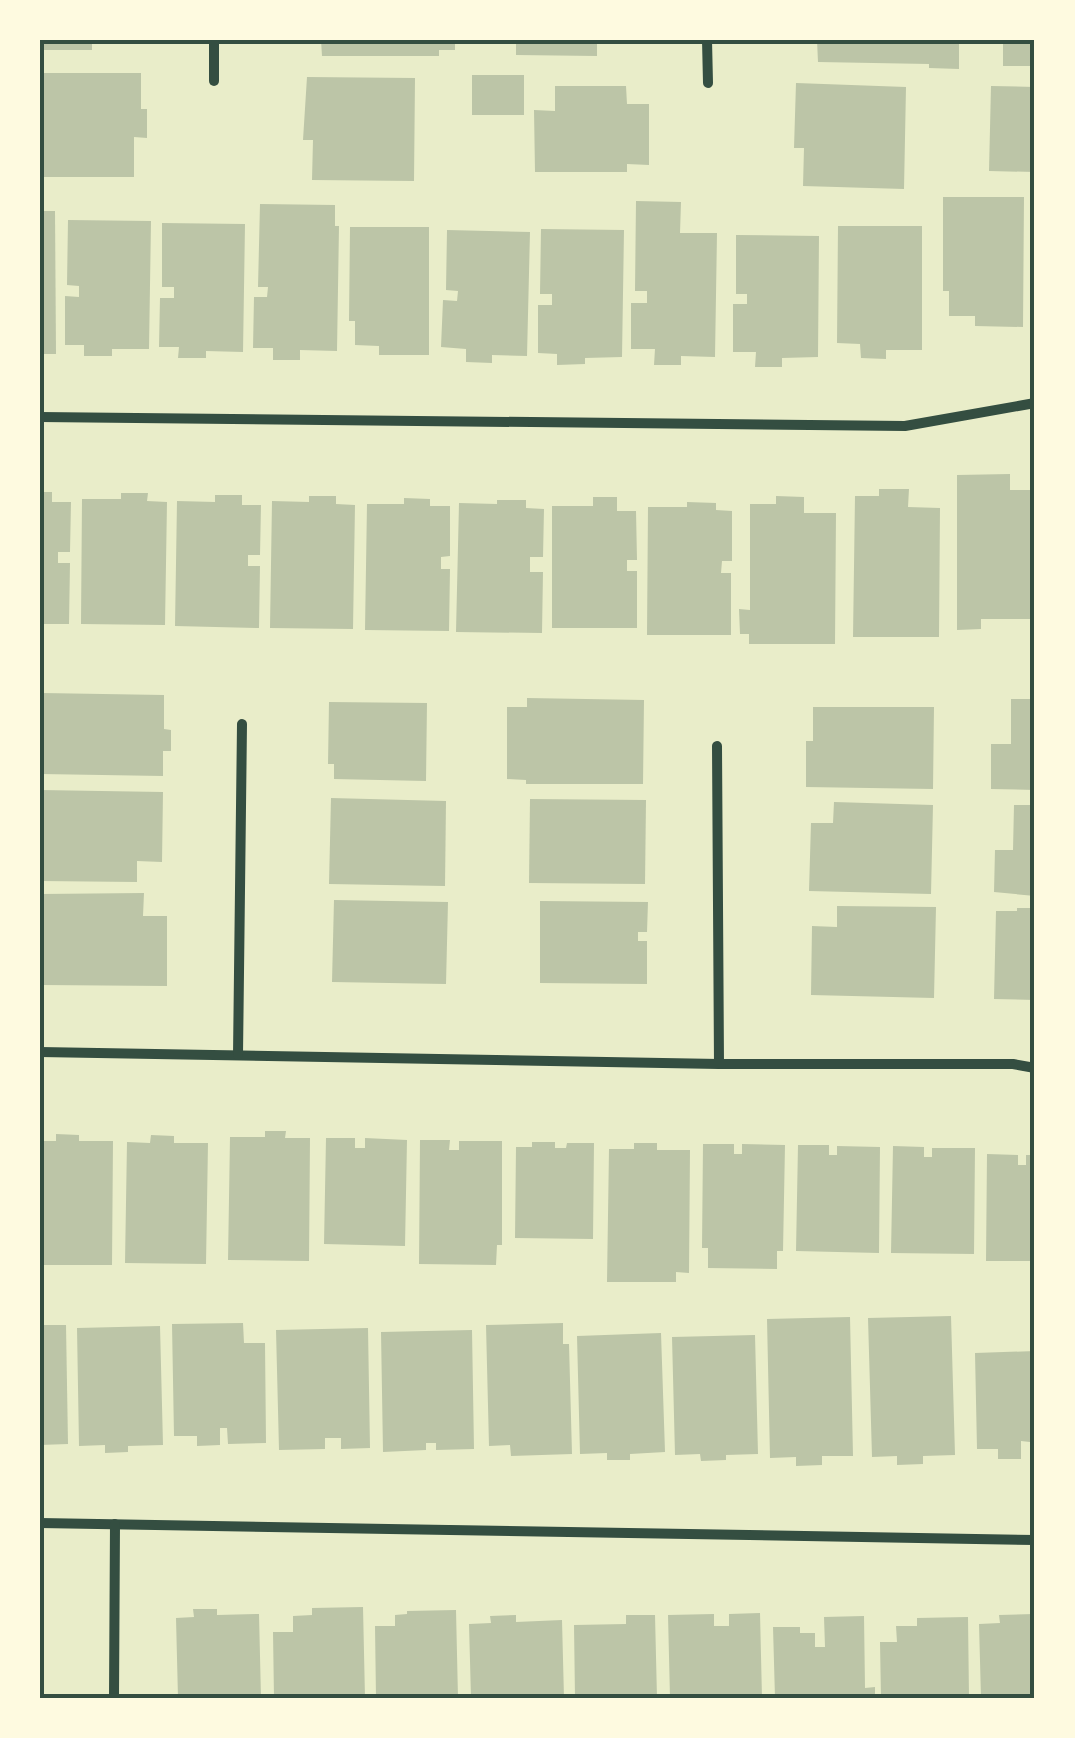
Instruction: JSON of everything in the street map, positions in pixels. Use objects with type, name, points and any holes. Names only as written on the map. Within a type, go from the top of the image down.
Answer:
[{"type":"street","points":[[214,40],[214,81]]},
{"type":"street","points":[[707,40],[708,83]]},
{"type":"street","points":[[40,418],[905,426],[1035,403]]},
{"type":"street","points":[[238,1055],[242,724]]},
{"type":"street","points":[[717,746],[719,1064]]},
{"type":"street","points":[[40,1052],[719,1064],[1012,1064],[1035,1068]]},
{"type":"street","points":[[40,1523],[1035,1540]]},
{"type":"street","points":[[114,1698],[115,1524]]},
{"type":"building","points":[[40,40],[92,40],[92,50],[40,50]]},
{"type":"building","points":[[321,40],[455,40],[455,50],[439,50],[439,56],[322,56]]},
{"type":"building","points":[[516,40],[597,40],[597,56],[516,55]]},
{"type":"building","points":[[817,40],[959,40],[959,69],[929,68],[929,64],[818,62]]},
{"type":"building","points":[[1003,40],[1035,40],[1035,66],[1003,66]]},
{"type":"building","points":[[40,73],[141,73],[141,109],[147,109],[147,138],[134,137],[134,177],[40,177]]},
{"type":"building","points":[[472,75],[524,75],[524,115],[472,115]]},
{"type":"building","points":[[307,77],[415,78],[414,181],[312,180],[313,140],[303,140]]},
{"type":"building","points":[[796,83],[906,87],[904,189],[803,186],[804,148],[794,148]]},
{"type":"building","points":[[555,86],[626,86],[627,104],[649,104],[649,165],[627,164],[627,172],[535,172],[534,110],[555,111]]},
{"type":"building","points":[[991,86],[1035,87],[1035,172],[989,171]]},
{"type":"building","points":[[943,197],[1024,197],[1023,327],[975,326],[975,316],[949,316],[949,291],[943,291]]},
{"type":"building","points":[[636,201],[681,202],[680,233],[717,233],[715,357],[681,356],[681,365],[654,365],[655,349],[631,349],[631,303],[647,303],[647,291],[635,291]]},
{"type":"building","points":[[260,204],[335,205],[335,226],[339,226],[337,351],[300,350],[300,360],[273,360],[273,348],[253,348],[254,297],[267,297],[268,287],[258,287]]},
{"type":"building","points":[[40,211],[55,211],[56,354],[40,354]]},
{"type":"building","points":[[68,220],[151,221],[149,349],[112,349],[112,356],[84,356],[84,345],[65,345],[65,296],[79,297],[79,286],[67,285]]},
{"type":"building","points":[[162,223],[245,224],[243,352],[206,351],[206,358],[178,358],[179,347],[159,347],[160,298],[174,298],[174,287],[162,287]]},
{"type":"building","points":[[838,226],[922,226],[922,350],[886,350],[886,359],[861,358],[860,344],[837,343]]},
{"type":"building","points":[[350,227],[429,227],[429,355],[379,355],[379,346],[355,345],[355,321],[349,321]]},
{"type":"building","points":[[541,229],[624,230],[622,357],[585,358],[585,364],[557,365],[557,354],[538,353],[538,305],[552,305],[552,294],[540,294]]},
{"type":"building","points":[[447,230],[530,232],[527,356],[492,355],[492,363],[466,362],[466,349],[441,347],[443,300],[457,301],[458,291],[446,290]]},
{"type":"building","points":[[736,235],[819,236],[818,357],[782,358],[782,367],[755,367],[756,352],[733,352],[733,304],[747,304],[747,294],[736,294]]},
{"type":"building","points":[[1010,474],[1010,490],[1035,490],[1035,619],[981,619],[981,629],[957,630],[957,475]]},
{"type":"building","points":[[879,489],[909,489],[908,507],[940,508],[939,637],[853,637],[855,496],[879,496]]},
{"type":"building","points":[[40,492],[52,492],[52,502],[71,502],[70,552],[58,552],[58,563],[70,563],[69,624],[40,624]]},
{"type":"building","points":[[121,493],[148,493],[147,501],[167,502],[165,625],[81,624],[82,499],[121,499]]},
{"type":"building","points":[[215,495],[242,495],[242,505],[261,505],[260,555],[248,555],[248,566],[260,566],[259,628],[175,626],[177,501],[215,502]]},
{"type":"building","points":[[309,496],[336,496],[336,504],[355,505],[353,629],[270,628],[272,501],[309,502]]},
{"type":"building","points":[[776,496],[804,497],[804,513],[836,513],[835,644],[749,644],[749,634],[740,634],[739,609],[750,610],[750,504],[776,504]]},
{"type":"building","points":[[593,497],[617,497],[617,511],[636,511],[637,560],[627,560],[627,571],[637,571],[637,628],[552,628],[552,506],[593,506]]},
{"type":"building","points":[[404,498],[430,499],[430,506],[450,506],[450,556],[441,557],[441,569],[450,569],[449,631],[365,630],[367,504],[404,504]]},
{"type":"building","points":[[497,500],[526,500],[526,508],[544,509],[543,557],[530,557],[530,572],[543,572],[542,633],[456,632],[459,503],[497,504]]},
{"type":"building","points":[[687,502],[716,503],[716,510],[732,511],[732,561],[722,561],[721,573],[731,573],[731,635],[647,635],[648,507],[687,507]]},
{"type":"building","points":[[42,693],[164,695],[164,729],[171,730],[171,751],[163,751],[163,776],[41,774]]},
{"type":"building","points":[[527,698],[644,700],[643,784],[526,784],[526,780],[507,779],[507,707],[527,707]]},
{"type":"building","points":[[1011,699],[1035,699],[1035,790],[991,789],[991,744],[1011,744]]},
{"type":"building","points":[[329,702],[427,703],[426,781],[334,779],[334,764],[328,764]]},
{"type":"building","points":[[813,707],[934,707],[933,789],[806,787],[806,741],[813,741]]},
{"type":"building","points":[[40,790],[163,792],[162,862],[137,861],[137,882],[40,881]]},
{"type":"building","points":[[331,798],[446,801],[445,886],[329,884]]},
{"type":"building","points":[[530,799],[646,800],[645,884],[529,883]]},
{"type":"building","points":[[834,802],[933,805],[931,894],[809,891],[811,823],[833,823]]},
{"type":"building","points":[[1014,805],[1035,805],[1035,896],[994,892],[995,850],[1013,850]]},
{"type":"building","points":[[144,893],[143,916],[167,916],[167,986],[42,985],[41,894]]},
{"type":"building","points":[[334,900],[448,902],[446,984],[332,982]]},
{"type":"building","points":[[540,901],[648,902],[647,932],[638,932],[638,941],[647,941],[647,984],[540,983]]},
{"type":"building","points":[[837,906],[936,907],[934,998],[811,995],[812,926],[837,927]]},
{"type":"building","points":[[1035,908],[1035,1000],[994,999],[996,911]]},
{"type":"building","points":[[265,1131],[286,1131],[285,1138],[310,1138],[309,1261],[228,1260],[230,1137],[265,1137]]},
{"type":"building","points":[[56,1134],[79,1135],[79,1141],[113,1141],[112,1265],[40,1265],[40,1141],[56,1141]]},
{"type":"building","points":[[151,1135],[174,1136],[174,1143],[208,1143],[206,1264],[125,1263],[127,1142],[150,1143]]},
{"type":"building","points":[[326,1138],[355,1138],[355,1148],[365,1148],[365,1138],[407,1140],[405,1246],[324,1244]]},
{"type":"building","points":[[420,1140],[450,1140],[449,1150],[459,1150],[459,1141],[502,1141],[502,1245],[497,1245],[496,1265],[419,1264]]},
{"type":"building","points":[[532,1142],[555,1142],[555,1148],[566,1148],[567,1143],[594,1143],[593,1239],[515,1238],[516,1147],[532,1147]]},
{"type":"building","points":[[634,1143],[657,1143],[657,1150],[690,1150],[689,1273],[676,1272],[676,1282],[607,1282],[609,1149],[634,1149]]},
{"type":"building","points":[[703,1144],[734,1144],[734,1154],[742,1154],[742,1144],[785,1145],[783,1251],[777,1251],[777,1269],[708,1268],[708,1248],[702,1248]]},
{"type":"building","points":[[798,1145],[829,1145],[829,1155],[837,1155],[837,1146],[880,1147],[879,1253],[796,1251]]},
{"type":"building","points":[[893,1146],[924,1147],[924,1157],[932,1157],[932,1148],[975,1148],[974,1254],[891,1253]]},
{"type":"building","points":[[987,1154],[1018,1155],[1018,1165],[1026,1165],[1026,1155],[1035,1155],[1035,1261],[986,1261]]},
{"type":"building","points":[[951,1316],[955,1455],[923,1456],[923,1464],[897,1465],[897,1456],[872,1457],[868,1318]]},
{"type":"building","points":[[850,1317],[853,1456],[822,1456],[822,1465],[796,1466],[796,1457],[770,1458],[767,1319]]},
{"type":"building","points":[[243,1323],[244,1343],[265,1343],[266,1443],[228,1444],[227,1428],[220,1428],[220,1445],[197,1446],[197,1436],[174,1436],[172,1324]]},
{"type":"building","points":[[563,1323],[563,1344],[569,1344],[572,1454],[511,1456],[510,1445],[489,1446],[486,1325]]},
{"type":"building","points":[[40,1325],[66,1325],[68,1444],[40,1445]]},
{"type":"building","points":[[160,1326],[163,1445],[128,1446],[128,1452],[105,1453],[105,1445],[79,1446],[77,1328]]},
{"type":"building","points":[[368,1328],[370,1448],[341,1449],[341,1438],[325,1438],[325,1449],[279,1450],[276,1330]]},
{"type":"building","points":[[472,1330],[474,1449],[436,1450],[436,1443],[426,1443],[426,1450],[383,1452],[381,1332]]},
{"type":"building","points":[[661,1333],[665,1452],[630,1454],[630,1460],[607,1460],[607,1453],[580,1454],[577,1336]]},
{"type":"building","points":[[755,1335],[758,1454],[701,1461],[700,1454],[675,1455],[672,1337]]},
{"type":"building","points":[[1035,1351],[1035,1458],[1030,1458],[1030,1442],[1021,1441],[1021,1459],[998,1459],[998,1449],[977,1449],[975,1353]]},
{"type":"building","points":[[363,1607],[365,1698],[274,1698],[273,1632],[293,1632],[293,1616],[312,1615],[312,1608]]},
{"type":"building","points":[[193,1609],[217,1609],[217,1615],[259,1614],[261,1698],[178,1698],[176,1618],[194,1617]]},
{"type":"building","points":[[456,1610],[458,1698],[376,1698],[375,1626],[395,1626],[395,1615],[407,1611]]},
{"type":"building","points":[[760,1613],[762,1698],[670,1698],[668,1615],[714,1614],[714,1626],[729,1626],[729,1614]]},
{"type":"building","points":[[1034,1614],[1035,1698],[981,1698],[979,1624],[1000,1623],[999,1615]]},
{"type":"building","points":[[516,1615],[516,1622],[562,1620],[564,1698],[471,1698],[469,1624],[491,1623],[490,1616]]},
{"type":"building","points":[[626,1615],[655,1615],[657,1698],[575,1698],[574,1625],[626,1624]]},
{"type":"building","points":[[864,1616],[865,1688],[875,1687],[875,1698],[775,1698],[773,1627],[800,1627],[800,1633],[815,1633],[815,1647],[825,1647],[824,1617]]},
{"type":"building","points":[[968,1617],[969,1698],[881,1698],[880,1642],[897,1642],[896,1626],[917,1626],[917,1618]]}]
